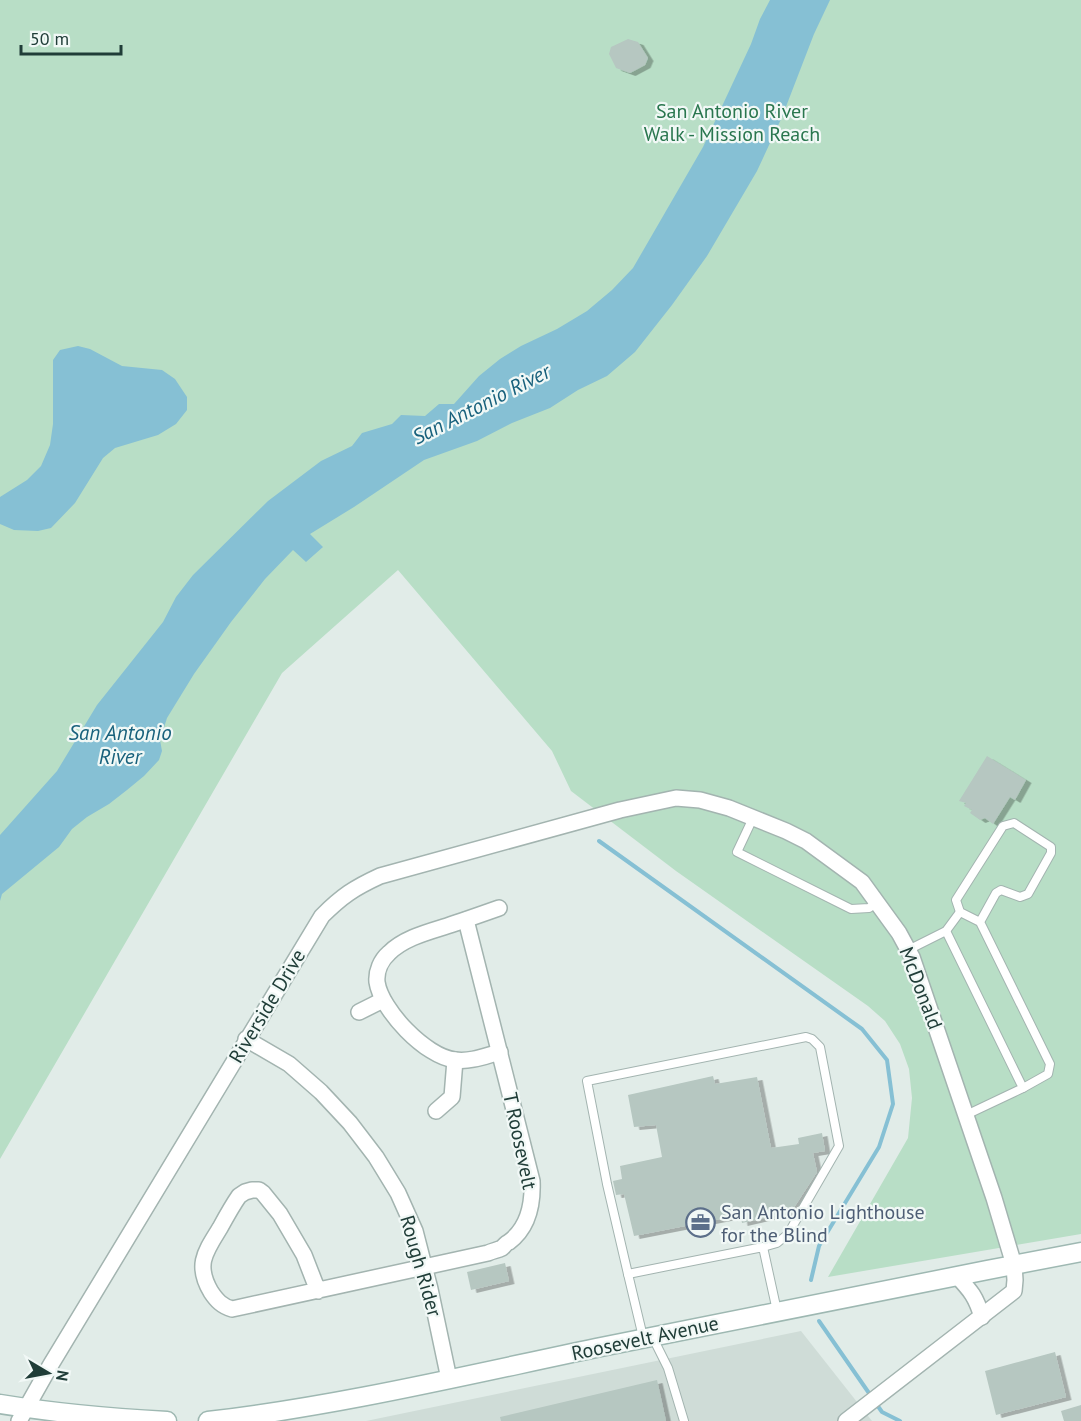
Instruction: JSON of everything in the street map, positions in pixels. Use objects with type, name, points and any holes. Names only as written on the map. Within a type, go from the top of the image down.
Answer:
[{"type":"main road","name":"Roosevelt Avenue","points":[[218,1420],[342,1400],[777,1311],[1081,1252]]},
{"type":"main road","points":[[0,1404],[22,1415],[167,1421]]},
{"type":"street","name":"McDonald","points":[[676,798],[700,800],[729,808],[806,841],[861,882],[877,902],[899,933],[912,957],[994,1198],[1014,1265]]},
{"type":"street","name":"Riverside Drive","points":[[22,1415],[246,1039],[322,916],[339,899],[380,876],[620,810],[676,798]]},
{"type":"street","points":[[500,908],[411,938],[390,951],[382,960],[377,974],[383,1000],[395,1017],[417,1039],[444,1057],[455,1060],[474,1060],[500,1052]]},
{"type":"street","name":"T Roosevelt","points":[[318,1291],[304,1256],[280,1214],[263,1193],[259,1190],[252,1190],[239,1196],[205,1252],[203,1263],[207,1285],[215,1299],[225,1307],[232,1309],[318,1291],[424,1266],[488,1253],[502,1248],[517,1236],[525,1224],[530,1210],[532,1181],[466,920]]},
{"type":"street","points":[[359,1012],[383,1000]]},
{"type":"street","name":"Rough Rider","points":[[246,1039],[290,1064],[321,1092],[350,1123],[376,1157],[398,1193],[416,1231],[449,1379]]},
{"type":"street","points":[[436,1111],[452,1097],[455,1060]]},
{"type":"street","points":[[851,1417],[1014,1291],[1014,1265]]},
{"type":"street","points":[[957,1276],[978,1302],[981,1317]]},
{"type":"lane","points":[[753,818],[737,852],[851,909],[868,908],[877,902]]},
{"type":"lane","points":[[966,1115],[1048,1074],[1050,1064],[980,922],[960,912],[956,900],[1003,826],[1014,823],[1051,847],[1051,853],[1028,894],[1020,897],[1001,890],[996,893],[980,922]]},
{"type":"lane","points":[[908,950],[946,931],[960,912]]},
{"type":"lane","points":[[946,931],[1023,1088]]},
{"type":"lane","points":[[628,1274],[764,1247],[777,1243],[788,1234],[839,1146],[820,1047],[812,1039],[806,1037],[587,1081],[607,1184],[628,1274],[648,1337],[668,1368],[684,1421]]},
{"type":"lane","points":[[764,1247],[777,1311]]},
{"type":"shaded area","points":[[801,1331],[872,1421],[366,1421]]},
{"type":"green space","name":"San Antonio River Walk - Mission Reach","points":[[0,0],[1081,0],[1081,1234],[828,1277],[908,1138],[912,1098],[909,1069],[900,1044],[885,1021],[868,1006],[676,871],[571,791],[552,751],[398,570],[282,673],[0,1159]]},
{"type":"water","name":"San Antonio River","points":[[770,0],[830,0],[757,171],[707,256],[635,352],[607,376],[578,390],[550,408],[512,423],[477,441],[424,460],[310,534],[323,547],[306,562],[293,550],[265,579],[194,674],[167,718],[160,740],[162,751],[159,760],[127,790],[72,829],[59,847],[2,894],[0,901],[0,835],[57,771],[97,705],[163,622],[176,597],[193,575],[268,501],[321,461],[352,446],[362,433],[392,424],[401,415],[425,416],[439,404],[454,404],[479,376],[500,359],[587,311],[633,268],[703,147]]},
{"type":"water","points":[[78,346],[90,349],[122,366],[162,370],[175,379],[187,397],[187,410],[176,424],[158,435],[115,448],[103,458],[75,503],[51,528],[38,531],[14,530],[0,524],[0,497],[27,480],[41,466],[50,445],[53,424],[53,360],[60,350]]},
{"type":"building","points":[[628,39],[638,42],[648,58],[645,65],[630,73],[616,68],[609,54],[611,47]]},
{"type":"building","points":[[987,756],[1026,780],[1015,800],[1010,797],[993,824],[985,818],[980,820],[970,813],[972,810],[964,806],[966,803],[959,801]]},
{"type":"building","points":[[713,1076],[715,1084],[757,1077],[771,1148],[799,1144],[798,1138],[822,1133],[825,1151],[813,1153],[817,1172],[791,1212],[742,1223],[741,1215],[634,1236],[624,1194],[616,1195],[613,1181],[622,1179],[620,1166],[662,1157],[656,1125],[634,1127],[628,1095]]},
{"type":"building","points":[[505,1263],[509,1281],[471,1290],[467,1272]]},
{"type":"building","points":[[1055,1352],[1066,1397],[996,1415],[985,1371]]},
{"type":"building","points":[[657,1380],[666,1421],[501,1421],[500,1417]]},
{"type":"building","points":[[1081,1405],[1081,1421],[1064,1421],[1061,1411]]},
{"type":"waterway","points":[[599,841],[862,1029],[887,1060],[893,1104],[879,1147],[819,1246],[811,1280]]},
{"type":"waterway","points":[[819,1321],[871,1396]]},
{"type":"waterway","points":[[875,1402],[882,1412],[900,1421]]},
{"type":"place","name":"San Antonio Lighthouse for the Blind","points":[[700,1223]]}]
